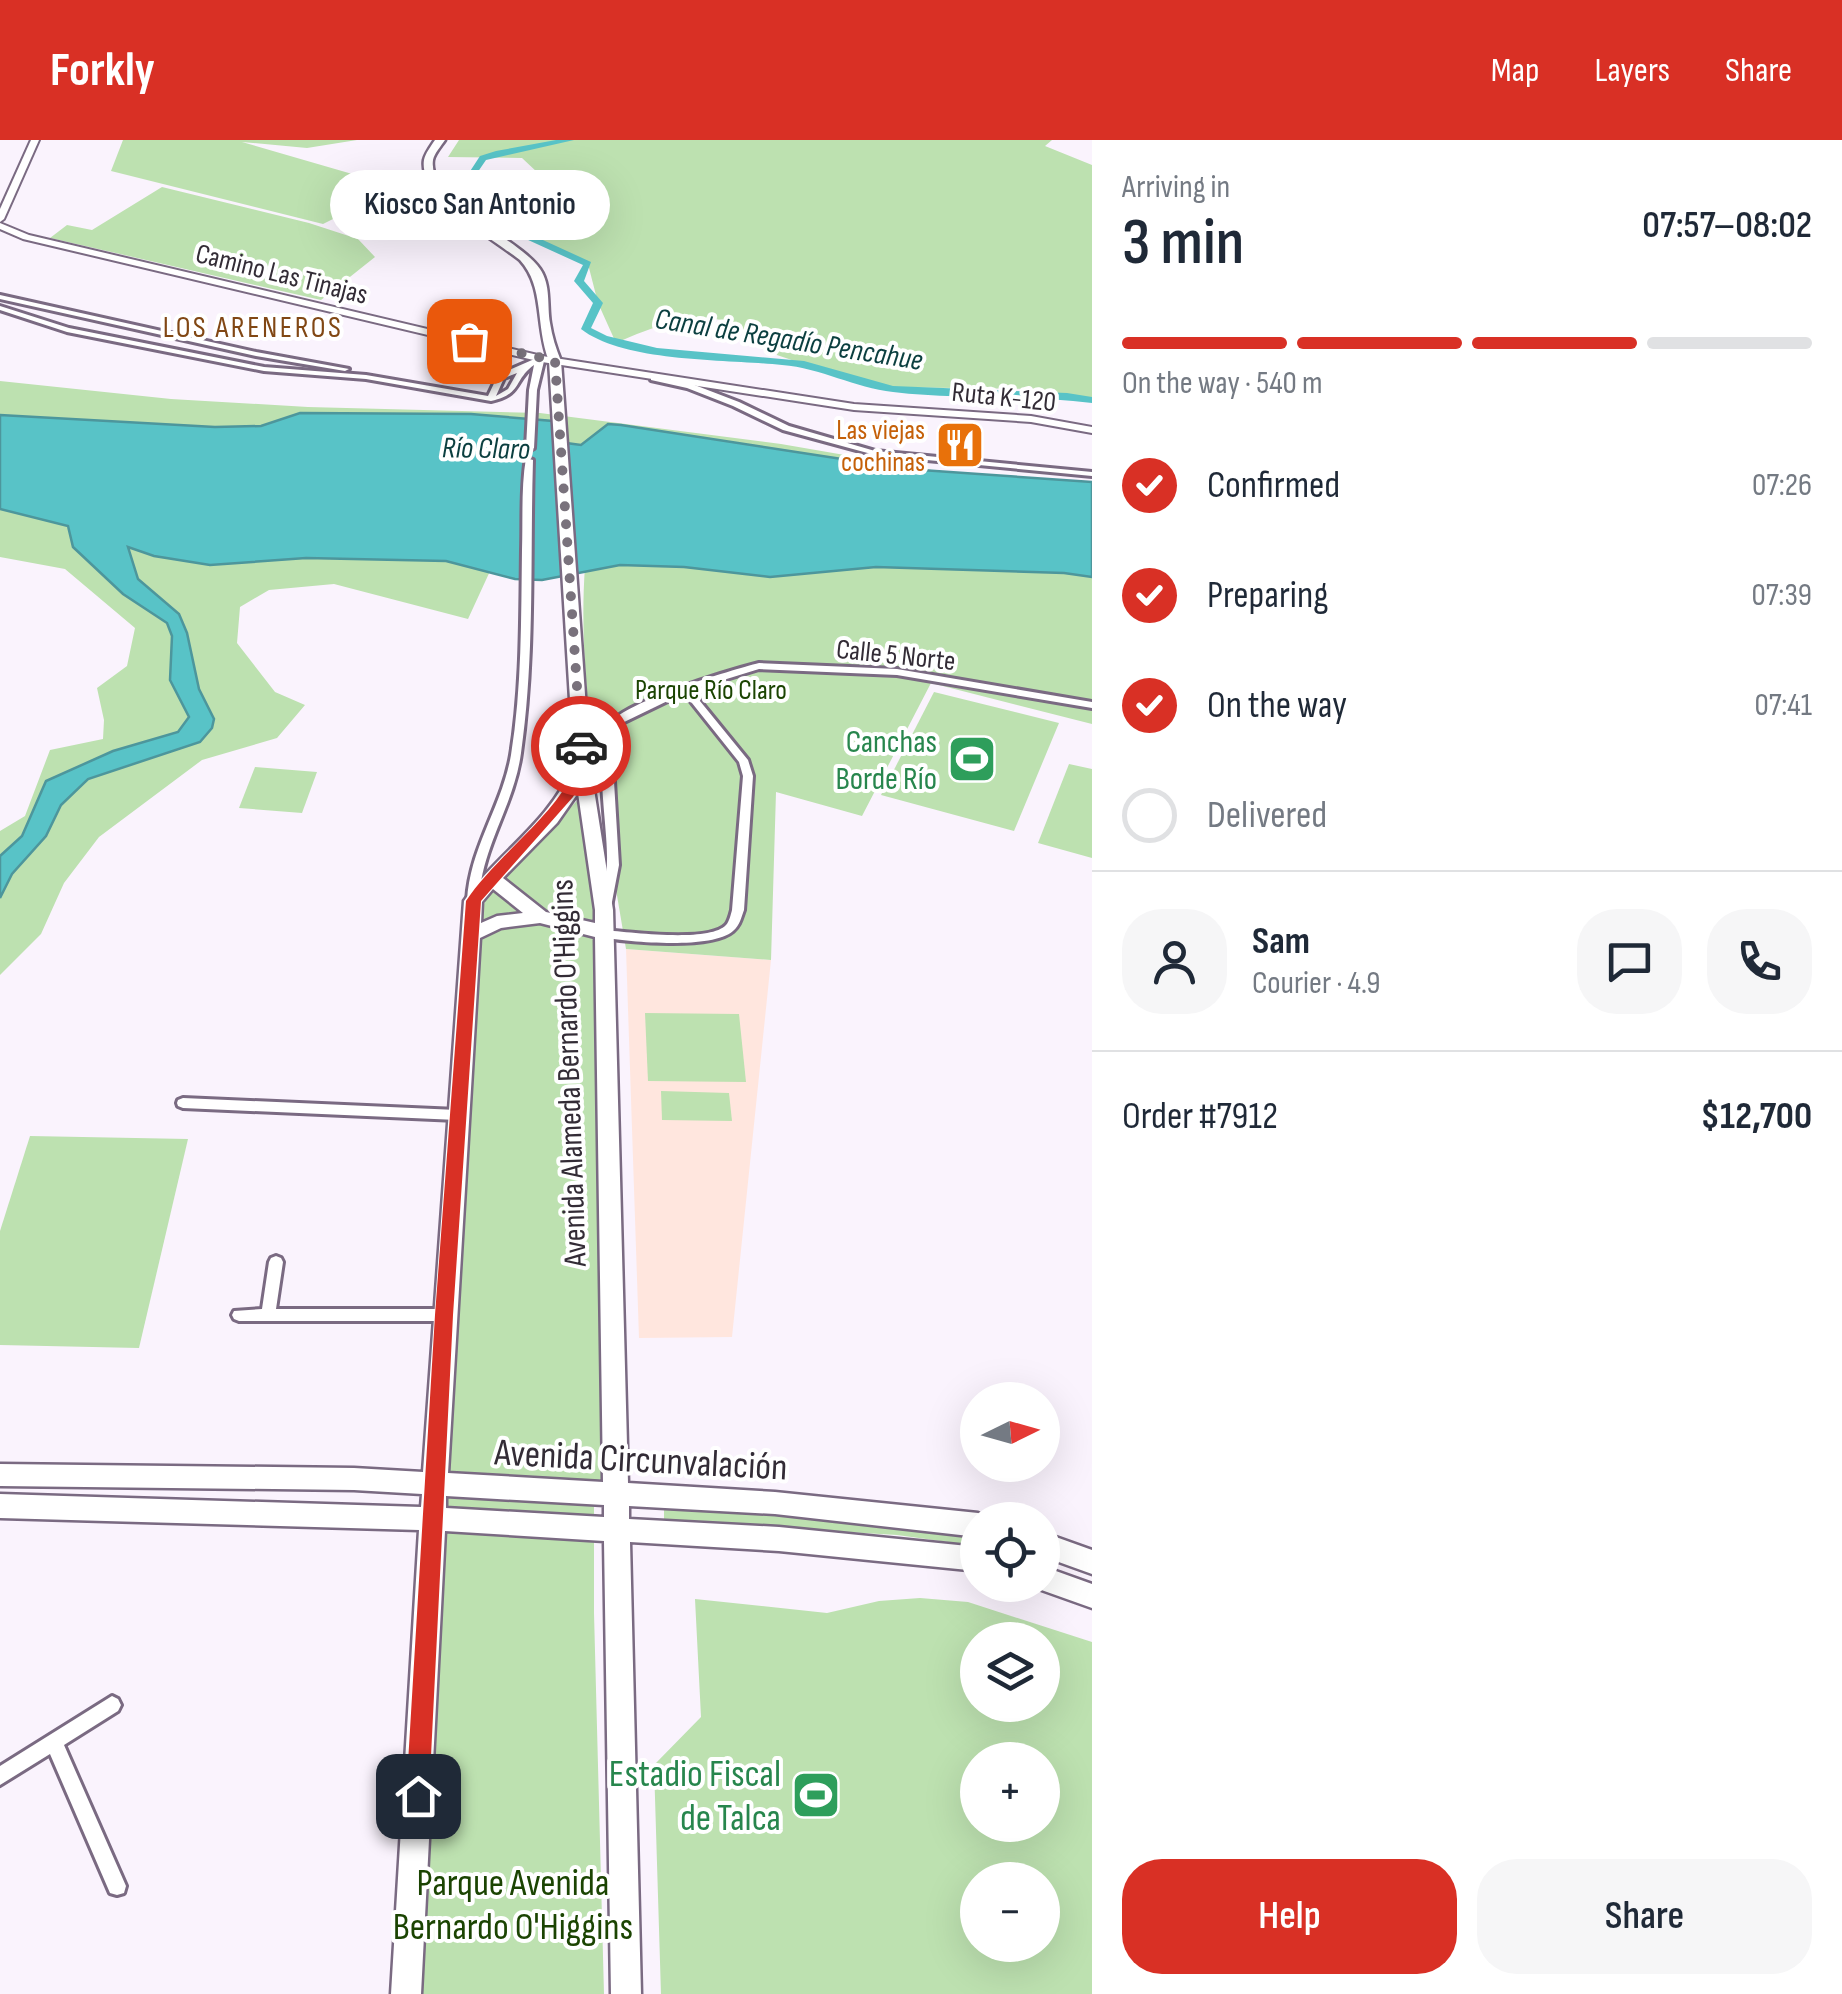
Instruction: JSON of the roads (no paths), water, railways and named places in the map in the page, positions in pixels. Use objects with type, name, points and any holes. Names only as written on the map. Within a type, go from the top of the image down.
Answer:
[{"type":"main road","points":[[440,140],[430,153],[431,181],[450,202],[530,262],[542,282],[582,759]]},
{"type":"main road","name":"Avenida Alameda Bernardo O'Higgins","points":[[406,1994],[444,1315],[473,901],[484,869],[568,794],[582,759]]},
{"type":"main road","name":"Avenida Alameda Bernardo O'Higgins","points":[[582,759],[604,922],[626,1994]]},
{"type":"main road","points":[[484,869],[540,916]]},
{"type":"main road","points":[[469,936],[498,922],[540,916],[586,926],[604,922]]},
{"type":"main road","name":"Avenida Circunvalación","points":[[0,1475],[191,1475],[614,1492],[960,1522]]},
{"type":"main road","name":"Avenida Circunvalación","points":[[0,1506],[434,1519],[779,1539],[960,1557]]},
{"type":"main road","points":[[1060,1550],[1092,1562]]},
{"type":"main road","points":[[1060,1584],[1092,1596]]},
{"type":"street","name":"Camino Las Tinajas","points":[[35,140],[0,223],[26,237],[546,364]]},
{"type":"street","points":[[0,297],[279,358],[492,396]]},
{"type":"street","points":[[0,308],[68,330],[264,368],[366,377],[492,396],[505,396],[519,382],[526,366]]},
{"type":"street","points":[[68,330],[90,316]]},
{"type":"street","points":[[264,368],[279,358]]},
{"type":"street","points":[[492,396],[502,378],[526,366],[546,364],[530,448]]},
{"type":"street","name":"Ruta K-120","points":[[546,364],[854,408],[1031,419],[1092,430]]},
{"type":"street","points":[[622,372],[689,386],[786,428],[875,453],[1092,474]]},
{"type":"street","points":[[484,869],[516,758],[529,460]]},
{"type":"street","name":"Calle 5 Norte","points":[[604,922],[613,880],[607,748],[611,731],[630,714],[691,686],[759,666],[868,670],[1092,705]]},
{"type":"street","points":[[604,922],[694,940],[711,937],[733,925],[738,910],[748,776],[744,762],[691,686]]},
{"type":"street","points":[[184,1103],[457,1116]]},
{"type":"street","points":[[268,1315],[276,1262]]},
{"type":"street","points":[[239,1316],[444,1315]]},
{"type":"street","points":[[0,1776],[112,1705]]},
{"type":"street","points":[[54,1742],[117,1886]]},
{"type":"water","name":"Río Claro","points":[[300,413],[471,414],[553,421],[559,442],[581,445],[608,424],[621,425],[907,469],[1092,482],[1092,577],[876,567],[770,577],[684,567],[620,565],[542,580],[515,579],[446,561],[306,558],[210,565],[154,556],[128,547],[138,579],[179,614],[199,689],[214,719],[212,728],[200,742],[88,779],[61,805],[46,836],[12,874],[0,898],[0,856],[22,836],[46,781],[113,751],[178,732],[189,717],[170,680],[172,636],[167,623],[123,594],[73,547],[68,526],[0,509],[0,415],[215,427],[261,426]]},
{"type":"waterway","name":"Canal de Regadío Pencahue","points":[[570,140],[483,158],[469,179],[475,187],[510,206],[509,224],[518,232],[588,264],[579,281],[598,303],[586,329],[603,339],[657,351],[804,364],[893,389],[1092,400]]},
{"type":"place","name":"Kiosco San Antonio","points":[[469,341]]},
{"type":"place","name":"Las viejas cochinas","points":[[960,445]]},
{"type":"place","name":"Canchas Borde Río","points":[[972,759]]},
{"type":"place","name":"Estadio Fiscal de Talca","points":[[816,1795]]},
{"type":"district","name":"LOS ARENEROS","points":[[253,327]]},
{"type":"park label","name":"Parque Río Claro","points":[[711,689]]},
{"type":"park label","name":"Parque Avenida Bernardo O'Higgins","points":[[513,1904]]}]
